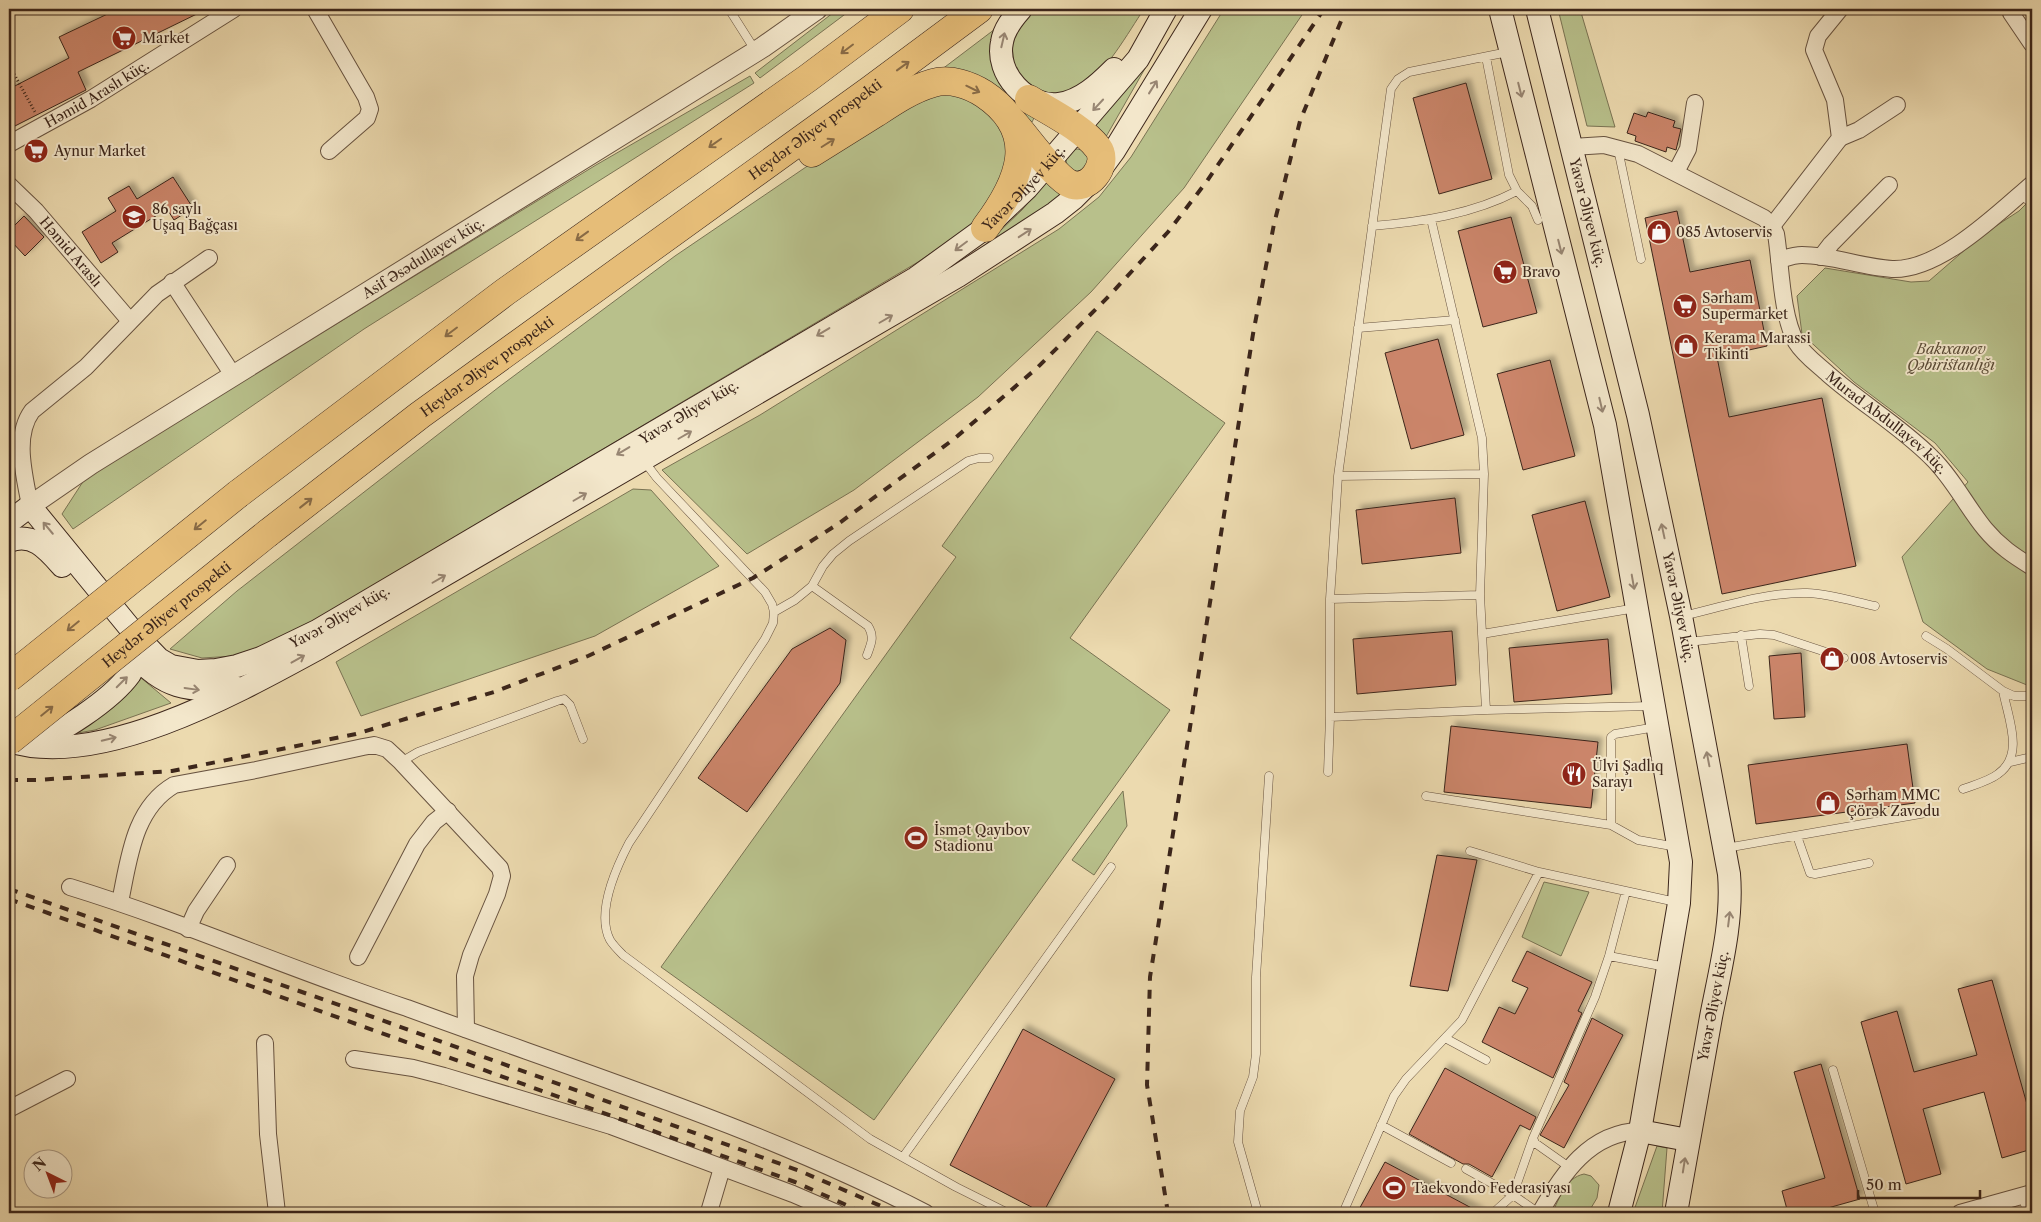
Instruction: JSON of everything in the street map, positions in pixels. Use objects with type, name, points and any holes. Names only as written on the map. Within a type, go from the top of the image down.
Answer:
[{"type":"highway","points":[[9,678],[238,494],[505,292],[808,78],[900,9]]},
{"type":"highway","name":"Heydər Əliyev prospekti","points":[[14,742],[268,533],[420,415],[979,9]]},
{"type":"highway","points":[[594,289],[894,101],[935,82],[963,84],[996,103],[1063,178],[1074,185],[1087,183],[1095,177],[1102,160],[1101,154],[1094,143],[1076,129],[1029,99]]},
{"type":"highway","points":[[985,228],[1002,205],[1011,188],[1019,164],[1018,138],[1008,116]]},
{"type":"main road","points":[[1021,9],[1006,29],[1002,42],[1001,55],[1004,68],[1009,78],[1029,99],[1046,104],[1059,104],[1072,100],[1090,90],[1115,67],[1160,9]]},
{"type":"main road","name":"Yavər Əliyev küç.","points":[[19,509],[159,659],[171,666],[185,670],[216,670],[237,666],[280,649],[317,631],[916,278],[985,228],[1014,202],[1138,59],[1166,9]]},
{"type":"main road","name":"Yavər Əliyev küç.","points":[[14,742],[59,748],[108,740],[186,715],[255,682],[319,648],[958,276],[1055,213],[1074,198],[1095,177],[1114,151],[1201,9]]},
{"type":"main road","points":[[1500,9],[1603,417],[1679,848],[1681,876],[1679,902],[1640,1131],[1620,1213]]},
{"type":"main road","name":"Yavər Əliyev küç.","points":[[1537,9],[1636,406],[1681,616],[1730,883],[1730,913],[1676,1213]]},
{"type":"main road","points":[[9,522],[19,509]]},
{"type":"main road","points":[[9,542],[21,538],[32,540],[51,553],[136,657],[154,675],[176,686],[204,691],[255,682]]},
{"type":"main road","points":[[14,742],[54,734],[93,707],[130,673],[136,657],[134,633]]},
{"type":"main road","points":[[1640,1131],[1688,1140]]},
{"type":"street","name":"Həmid Araslı küç.","points":[[9,144],[91,99],[234,9]]},
{"type":"street","points":[[315,9],[366,97],[370,109],[367,118],[329,151]]},
{"type":"street","name":"Asif Əsədullayev küç.","points":[[19,509],[756,52],[817,9]]},
{"type":"street","points":[[1840,9],[1818,36],[1814,50],[1835,100],[1840,138]]},
{"type":"street","points":[[2011,14],[2032,44]]},
{"type":"street","points":[[1676,172],[1688,149],[1696,103]]},
{"type":"street","points":[[1572,147],[1604,145],[1618,147],[1638,154],[1757,214],[1772,226],[1840,138],[1859,130],[1897,105]]},
{"type":"street","points":[[1779,260],[1800,255],[1894,269],[1919,265],[1943,254],[1999,214],[2026,199],[2032,184]]},
{"type":"street","name":"Həmid Araslı","points":[[9,185],[36,211],[130,321]]},
{"type":"street","points":[[1821,257],[1831,244],[1889,185]]},
{"type":"street","name":"Murad Abdullayev küç.","points":[[1772,226],[1776,234],[1783,292],[1791,329],[1796,342],[1804,353],[1854,396],[1900,430],[1931,457],[1952,481],[1984,528],[2009,553],[2032,567]]},
{"type":"street","points":[[19,509],[23,467],[23,429],[26,419],[32,411],[86,367],[157,294],[209,258]]},
{"type":"street","points":[[172,282],[233,376]]},
{"type":"street","points":[[120,902],[134,838],[140,823],[156,798],[174,785],[374,745],[387,749],[448,811],[500,868],[502,876],[497,894],[471,955],[465,976],[466,1029]]},
{"type":"street","points":[[358,957],[417,844],[434,822],[448,811]]},
{"type":"street","points":[[188,929],[196,911],[227,865]]},
{"type":"street","points":[[70,887],[120,902],[352,990],[466,1029],[733,1126],[877,1188],[926,1213]]},
{"type":"street","points":[[265,1044],[268,1134],[277,1213]]},
{"type":"street","points":[[354,1059],[414,1068],[611,1126],[837,1213]]},
{"type":"street","points":[[9,1108],[67,1078]]},
{"type":"street","points":[[1539,1213],[1558,1181],[1569,1167],[1593,1146],[1609,1137],[1626,1132],[1640,1131]]},
{"type":"street","points":[[708,1212],[722,1168]]},
{"type":"street","points":[[1960,1213],[2027,1195]]},
{"type":"lane","points":[[729,9],[756,52]]},
{"type":"lane","points":[[1328,772],[1330,599],[1338,476],[1391,89],[1398,78],[1409,72],[1510,51]]},
{"type":"lane","points":[[1486,57],[1509,175],[1517,191],[1532,206],[1538,220]]},
{"type":"lane","points":[[1618,147],[1641,259]]},
{"type":"lane","points":[[1372,226],[1431,219],[1497,202],[1517,191]]},
{"type":"lane","points":[[1431,219],[1482,438],[1484,474],[1480,595],[1486,710]]},
{"type":"lane","points":[[1358,328],[1455,320]]},
{"type":"lane","points":[[774,612],[795,600],[812,586],[833,554],[849,541],[968,461],[989,458]]},
{"type":"lane","points":[[643,460],[657,478],[766,592],[774,612],[773,623],[765,639],[620,859],[609,890],[606,922],[610,940],[623,955],[870,1139],[1008,1213]]},
{"type":"lane","points":[[1338,476],[1484,474]]},
{"type":"lane","points":[[812,586],[868,626],[873,638],[867,655]]},
{"type":"lane","points":[[1681,616],[1762,598],[1806,593],[1875,606]]},
{"type":"lane","points":[[1330,599],[1480,595]]},
{"type":"lane","points":[[1482,634],[1638,608]]},
{"type":"lane","points":[[1686,642],[1760,634],[1774,636],[1844,658]]},
{"type":"lane","points":[[1741,635],[1749,686]]},
{"type":"lane","points":[[1926,636],[1947,649],[2003,691],[2014,696],[2032,696]]},
{"type":"lane","points":[[1963,789],[1998,774],[2010,762],[2014,747],[2003,691]]},
{"type":"lane","points":[[401,762],[418,752],[557,700],[564,700],[570,704],[583,739]]},
{"type":"lane","points":[[1330,717],[1486,710],[1656,716]]},
{"type":"lane","points":[[1611,825],[1611,737],[1656,716]]},
{"type":"lane","points":[[2010,762],[2032,757]]},
{"type":"lane","points":[[1258,1213],[1238,1142],[1240,1111],[1253,1077],[1256,1054],[1256,977],[1269,776]]},
{"type":"lane","points":[[1426,796],[1611,825],[1638,840],[1679,848]]},
{"type":"lane","points":[[1725,848],[1926,813]]},
{"type":"lane","points":[[1797,836],[1807,869],[1810,873],[1815,874],[1869,863]]},
{"type":"lane","points":[[1470,851],[1539,872],[1679,902]]},
{"type":"lane","points":[[903,1157],[1111,867]]},
{"type":"lane","points":[[1343,1213],[1394,1096],[1406,1080],[1462,1020],[1539,872]]},
{"type":"lane","points":[[1493,1213],[1513,1195],[1534,1138],[1595,997],[1609,956],[1626,891]]},
{"type":"lane","points":[[1609,956],[1668,967]]},
{"type":"lane","points":[[1445,1038],[1486,1060]]},
{"type":"lane","points":[[1833,1070],[1875,1213]]},
{"type":"lane","points":[[1381,1125],[1451,1163]]},
{"type":"lane","points":[[1534,1138],[1535,1143],[1569,1167]]},
{"type":"lane","points":[[1466,1169],[1513,1195],[1539,1213]]},
{"type":"lane","points":[[2027,1195],[2027,1213]]},
{"type":"path","points":[[9,65],[43,126]]},
{"type":"green space","points":[[838,9],[852,9],[760,78],[755,73]]},
{"type":"green space","points":[[1032,9],[1144,9],[1116,52],[1099,73],[1081,87],[1051,97],[1023,81],[1014,66],[1012,44],[1015,29]]},
{"type":"green space","points":[[1224,9],[1306,9],[1184,188],[1091,292],[978,397],[854,490],[747,554],[662,470],[760,415],[1059,229],[1099,197],[1131,157]]},
{"type":"green space","points":[[1558,9],[1580,9],[1615,127],[1587,126]]},
{"type":"green space","points":[[999,26],[1034,118],[1032,122],[1027,124],[933,76]]},
{"type":"green space","points":[[1151,58],[1103,142],[1085,127]]},
{"type":"green space","points":[[750,76],[754,83],[364,329],[73,529],[62,514],[86,477],[596,165]]},
{"type":"green space","points":[[933,90],[975,96],[1012,142],[995,201],[968,228],[918,262],[283,639],[235,656],[202,658],[170,649],[237,591],[499,387],[675,256],[884,114]]},
{"type":"green space","points":[[1073,149],[1081,149],[1088,156],[1088,164],[1081,171],[1073,171],[1066,164],[1066,156]]},
{"type":"green space","points":[[1051,176],[1066,192],[976,254],[1022,210]]},
{"type":"green space","name":"Bakıxanov Qəbiristanlığı","points":[[2032,198],[2032,687],[1987,669],[1923,622],[1902,557],[1968,482],[1935,443],[1854,382],[1802,334],[1797,296],[1825,268],[1911,282],[1929,281],[1982,235],[2019,211]]},
{"type":"green space","name":"İsmət Qayıbov Stadionu","points":[[1097,331],[1225,423],[1070,638],[1170,710],[874,1120],[661,967],[956,557],[942,546]]},
{"type":"green space","points":[[633,489],[651,490],[719,566],[595,636],[361,716],[336,662]]},
{"type":"green space","points":[[140,677],[171,703],[95,730],[72,734]]},
{"type":"green space","points":[[1123,791],[1127,826],[1094,875],[1072,860]]},
{"type":"green space","points":[[1544,882],[1589,892],[1561,956],[1522,937]]},
{"type":"green space","points":[[1657,1146],[1667,1148],[1662,1213],[1633,1213]]},
{"type":"green space","points":[[1584,1174],[1591,1176],[1599,1185],[1597,1198],[1588,1213],[1552,1213],[1568,1184],[1577,1176]]},
{"type":"building","points":[[118,9],[207,9],[78,72],[86,90],[9,129],[9,89],[69,58],[59,37]]},
{"type":"building","points":[[1466,83],[1492,179],[1439,194],[1413,98]]},
{"type":"building","points":[[1648,112],[1675,121],[1673,127],[1681,129],[1676,150],[1667,147],[1666,152],[1635,141],[1636,136],[1627,133],[1634,113],[1646,117]]},
{"type":"building","points":[[173,177],[193,208],[174,220],[167,209],[112,243],[118,252],[101,263],[82,232],[116,211],[108,198],[129,186],[137,199]]},
{"type":"building","points":[[1677,211],[1690,272],[1750,260],[1767,346],[1717,357],[1729,417],[1822,398],[1856,566],[1722,594],[1645,218]]},
{"type":"building","points":[[24,216],[44,237],[25,256],[9,239],[9,231]]},
{"type":"building","points":[[1511,217],[1537,313],[1483,327],[1458,231]]},
{"type":"building","points":[[1438,339],[1464,435],[1411,449],[1385,353]]},
{"type":"building","points":[[1550,360],[1575,456],[1523,470],[1497,374]]},
{"type":"building","points":[[1455,498],[1461,553],[1362,564],[1356,510]]},
{"type":"building","points":[[1585,501],[1610,597],[1557,611],[1532,515]]},
{"type":"building","points":[[830,628],[846,640],[840,683],[747,812],[698,778],[792,649]]},
{"type":"building","points":[[1452,631],[1456,685],[1357,694],[1353,639]]},
{"type":"building","points":[[1608,639],[1612,694],[1514,702],[1509,648]]},
{"type":"building","points":[[1801,653],[1805,717],[1774,719],[1769,656]]},
{"type":"building","points":[[1451,726],[1598,742],[1591,808],[1444,792]]},
{"type":"building","points":[[1907,744],[1915,803],[1756,824],[1748,765]]},
{"type":"building","points":[[1437,855],[1477,860],[1448,991],[1410,986]]},
{"type":"building","points":[[1527,951],[1592,982],[1578,1011],[1582,1013],[1553,1078],[1482,1042],[1499,1007],[1515,1014],[1528,988],[1512,981]]},
{"type":"building","points":[[1992,980],[2032,1122],[2032,1149],[2002,1158],[1984,1092],[1923,1109],[1941,1174],[1906,1184],[1861,1022],[1897,1011],[1914,1072],[1977,1055],[1958,989]]},
{"type":"building","points":[[1592,1018],[1623,1035],[1564,1148],[1540,1135],[1569,1085],[1564,1082]]},
{"type":"building","points":[[1023,1029],[1115,1079],[1043,1213],[950,1165]]},
{"type":"building","points":[[1821,1064],[1860,1199],[1810,1213],[1788,1213],[1782,1191],[1825,1178],[1794,1072]]},
{"type":"building","points":[[1445,1068],[1536,1117],[1530,1130],[1520,1125],[1492,1177],[1469,1164],[1463,1164],[1409,1134]]},
{"type":"building","points":[[1385,1162],[1481,1213],[1357,1213]]},
{"type":"railway","points":[[9,780],[37,780],[172,771],[356,734],[494,692],[588,656],[753,578],[838,524],[954,439],[1037,368],[1109,296],[1168,232],[1207,181],[1324,9]]},
{"type":"railway","points":[[1168,1213],[1147,1085],[1150,977],[1253,334],[1274,224],[1300,121],[1346,9]]},
{"type":"railway","points":[[9,889],[373,1017],[800,1171],[897,1213]]},
{"type":"railway","points":[[9,899],[795,1182],[864,1213]]},
{"type":"place","name":"Market","points":[[124,38]]},
{"type":"place","name":"Aynur Market","points":[[36,151]]},
{"type":"place","name":"86 saylı Uşaq Bağçası","points":[[134,217]]},
{"type":"place","name":"085 Avtoservis","points":[[1659,232]]},
{"type":"place","name":"Bravo","points":[[1505,272]]},
{"type":"place","name":"Sərham Supermarket","points":[[1685,306]]},
{"type":"place","name":"Kerama Marassi Tikinti","points":[[1686,346]]},
{"type":"place","name":"008 Avtoservis","points":[[1832,659]]},
{"type":"place","name":"Ülvi Şadlıq Sarayı","points":[[1574,774]]},
{"type":"place","name":"Sərham MMC Çörək Zavodu","points":[[1828,803]]},
{"type":"place","name":"İsmət Qayıbov Stadionu","points":[[916,838]]},
{"type":"place","name":"Taekvondo Federasiyası","points":[[1394,1188]]}]
